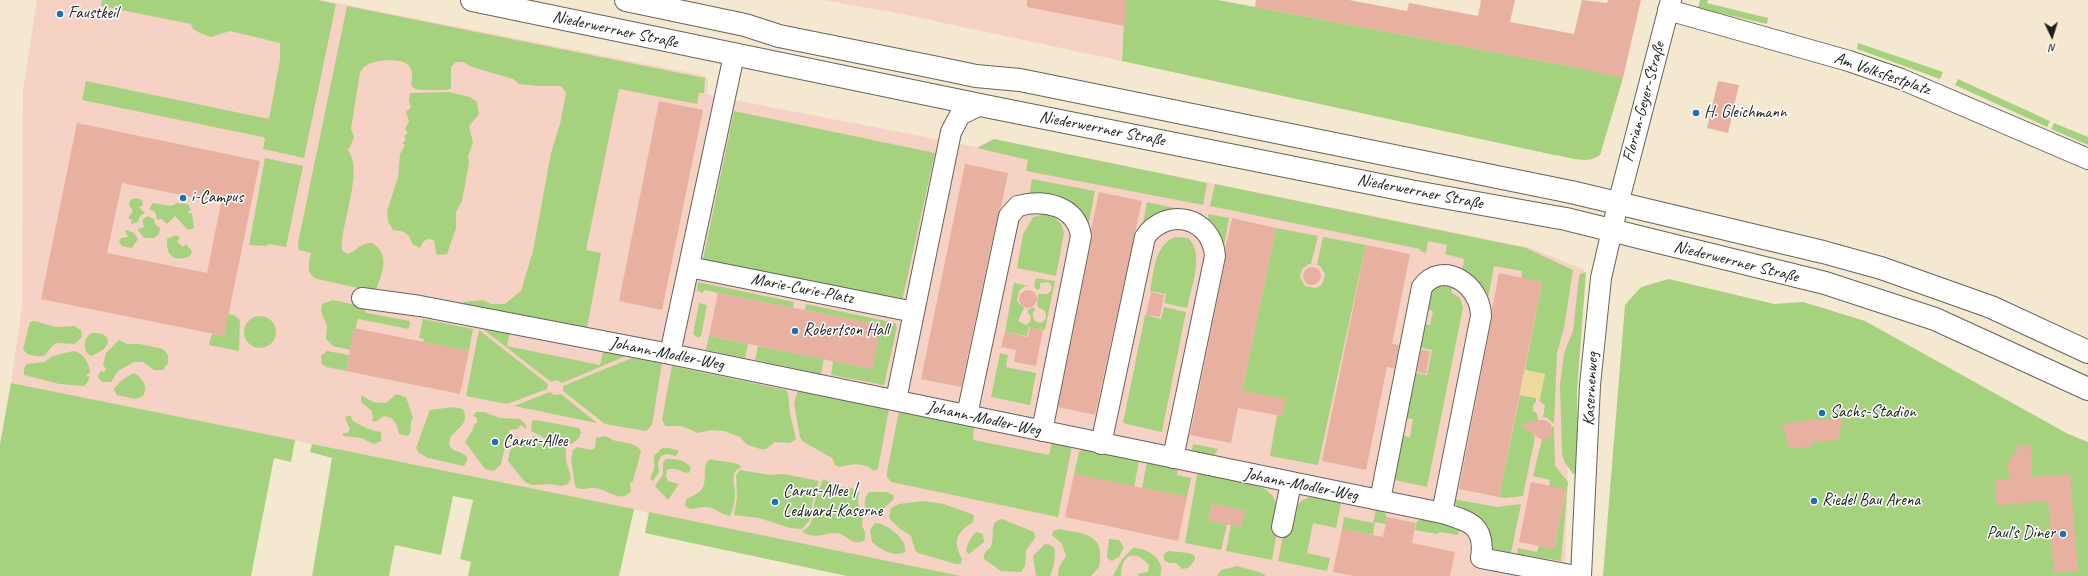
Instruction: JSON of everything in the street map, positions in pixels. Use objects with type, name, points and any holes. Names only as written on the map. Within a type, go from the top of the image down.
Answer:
[{"type":"main road","name":"Niederwerrner Straße","points":[[472,0],[980,105],[1407,190],[1554,217],[1825,283],[1935,319],[2088,389]]},
{"type":"main road","name":"Niederwerrner Straße","points":[[626,0],[745,24],[779,36],[976,76],[1034,83],[1563,190],[1774,240],[1881,268],[1991,307],[2088,352]]},
{"type":"main road","name":"Niederwerrner Straße","points":[[734,55],[736,49],[745,41],[779,36]]},
{"type":"street","name":"Am Volksfestplatz","points":[[1670,5],[1894,77],[1947,97],[2088,159]]},
{"type":"street","name":"Florian-Geyer-Straße","points":[[1618,204],[1670,5]]},
{"type":"street","points":[[670,354],[734,55]]},
{"type":"street","points":[[896,400],[951,132],[960,115],[980,105]]},
{"type":"street","points":[[967,415],[1009,216],[1018,206],[1045,203],[1058,206],[1068,212],[1078,224],[1081,236],[1073,283],[1042,431]]},
{"type":"street","name":"Kasernenweg","points":[[1581,576],[1594,336],[1601,278],[1618,204]]},
{"type":"street","points":[[1101,444],[1145,237],[1158,224],[1171,220],[1184,220],[1195,223],[1208,234],[1214,247],[1215,256],[1173,458]]},
{"type":"street","name":"Marie-Curie-Platz","points":[[690,266],[914,312]]},
{"type":"street","points":[[1380,500],[1422,287],[1431,278],[1449,276],[1459,278],[1475,292],[1480,302],[1481,316],[1442,513]]},
{"type":"street","name":"Johann-Modler-Weg","points":[[362,298],[434,309],[670,354],[1101,444],[1442,513],[1466,520],[1476,527],[1481,540],[1481,558],[1576,576]]},
{"type":"street","points":[[1282,527],[1291,483]]},
{"type":"shaded area","points":[[37,0],[322,0],[706,76],[708,83],[707,94],[739,101],[977,147],[993,139],[1531,248],[1584,270],[1570,386],[1565,576],[961,576],[11,383],[22,306],[23,90]]},
{"type":"shaded area","points":[[824,0],[1125,0],[1122,61],[902,14]]},
{"type":"green space","points":[[102,0],[317,0],[336,4],[304,158],[263,149],[265,138],[263,137],[82,100],[86,81],[269,119],[280,60],[280,43],[230,31],[211,37],[193,29],[191,24],[101,6]]},
{"type":"green space","points":[[1125,0],[1218,0],[1585,69],[1623,78],[1600,155],[1590,160],[1578,160],[1122,61]]},
{"type":"green space","points":[[1700,0],[1708,0],[1707,3],[1768,18],[1767,24],[1698,8]]},
{"type":"green space","points":[[347,6],[705,78],[704,93],[699,93],[697,104],[619,89],[586,250],[601,253],[587,328],[464,305],[464,302],[483,300],[491,304],[505,304],[521,291],[533,251],[551,153],[560,124],[566,93],[561,86],[519,84],[513,79],[472,67],[463,62],[456,62],[451,67],[451,88],[447,90],[415,89],[411,85],[411,69],[403,62],[387,60],[371,63],[365,66],[360,72],[351,129],[354,137],[349,149],[346,148],[351,157],[354,168],[351,196],[342,239],[342,250],[347,254],[365,244],[372,243],[381,253],[383,259],[382,271],[376,290],[372,291],[313,277],[309,271],[311,253],[299,250],[298,243]]},
{"type":"green space","points":[[1858,43],[1943,72],[1940,79],[1857,49]]},
{"type":"green space","points":[[1958,79],[2050,121],[2047,127],[1955,85]]},
{"type":"green space","points":[[449,92],[470,97],[477,102],[479,114],[469,126],[473,143],[468,156],[469,163],[462,201],[456,212],[456,228],[447,254],[438,255],[436,253],[434,240],[428,239],[424,241],[420,248],[412,244],[410,237],[406,233],[393,230],[388,221],[387,211],[398,177],[400,154],[405,145],[402,143],[406,140],[404,136],[408,133],[405,129],[409,121],[406,112],[411,107],[409,101],[410,93]]},
{"type":"green space","points":[[734,111],[935,153],[902,301],[703,260]]},
{"type":"green space","points":[[2054,123],[2088,137],[2088,145],[2051,129]]},
{"type":"green space","points":[[994,139],[1207,183],[1203,205],[1026,171],[1028,160],[977,148]]},
{"type":"green space","points":[[265,158],[303,166],[286,247],[268,244],[267,246],[249,245]]},
{"type":"green space","points":[[1032,179],[1095,191],[1086,237],[1084,229],[1028,202]]},
{"type":"green space","points":[[1215,184],[1526,248],[1573,270],[1564,328],[1557,353],[1554,424],[1546,417],[1543,418],[1545,405],[1539,401],[1545,374],[1525,370],[1542,282],[1521,278],[1522,271],[1494,266],[1487,304],[1462,272],[1464,259],[1445,254],[1447,245],[1428,241],[1426,253],[1420,251],[1420,249],[1210,206]]},
{"type":"green space","points":[[136,198],[142,200],[143,205],[139,207],[145,213],[140,216],[138,222],[131,224],[132,220],[128,218],[133,211],[129,205],[130,200]]},
{"type":"green space","points":[[1147,202],[1202,214],[1200,218],[1141,232]]},
{"type":"green space","points":[[153,203],[171,206],[177,203],[188,204],[191,210],[187,212],[192,214],[194,228],[188,230],[175,216],[167,224],[162,219],[157,220],[155,212],[149,209]]},
{"type":"green space","points":[[1046,214],[1058,221],[1062,226],[1064,233],[1056,276],[1017,268],[1023,234],[1033,217]]},
{"type":"green space","points":[[1208,214],[1229,218],[1224,247],[1219,232],[1208,219]]},
{"type":"green space","points":[[148,216],[154,219],[155,224],[160,228],[159,234],[154,238],[144,238],[138,230],[144,227],[142,220]]},
{"type":"green space","points":[[1276,228],[1318,236],[1311,264],[1302,269],[1300,277],[1305,286],[1316,288],[1322,284],[1325,274],[1320,266],[1317,265],[1323,237],[1366,245],[1318,465],[1270,456],[1277,415],[1282,416],[1285,399],[1242,391]]},
{"type":"green space","points":[[127,230],[134,233],[138,239],[132,248],[122,246],[119,242],[121,238],[128,237],[125,231]]},
{"type":"green space","points":[[176,235],[180,238],[177,242],[183,247],[186,244],[192,251],[190,256],[179,259],[175,258],[169,253],[167,239]]},
{"type":"green space","points":[[1175,237],[1188,238],[1193,244],[1196,252],[1194,281],[1187,308],[1164,303],[1166,294],[1150,291],[1154,267],[1159,253],[1168,241]]},
{"type":"green space","points":[[1586,272],[1577,392],[1578,473],[1573,474],[1564,461],[1562,454],[1560,385],[1564,353],[1573,331],[1579,277],[1580,274]]},
{"type":"green space","points":[[1036,278],[1055,281],[1045,330],[1029,327],[1027,336],[1005,332],[1014,283],[1030,286],[1025,286],[1019,291],[1017,301],[1024,308],[1018,321],[1026,325],[1030,322],[1031,317],[1028,310],[1034,307],[1035,310],[1033,312],[1033,318],[1036,322],[1041,323],[1045,320],[1046,315],[1044,310],[1039,308],[1037,305],[1038,294],[1047,294],[1051,291],[1052,287],[1049,282],[1040,283],[1040,289],[1037,290],[1034,286]]},
{"type":"green space","name":"Sachs-Stadion","points":[[1669,279],[1774,304],[1803,302],[1865,321],[2068,434],[2088,442],[2088,576],[1603,576],[1625,305],[1641,287]]},
{"type":"green space","points":[[698,282],[794,302],[793,308],[704,290],[703,293],[697,291]]},
{"type":"green space","points":[[1439,284],[1453,286],[1451,292],[1460,298],[1463,308],[1427,487],[1390,479],[1398,435],[1410,437],[1413,419],[1401,417],[1411,372],[1427,375],[1432,350],[1416,347],[1421,323],[1430,325],[1433,311],[1424,309],[1427,294]]},
{"type":"green space","points":[[333,300],[365,307],[365,312],[367,313],[410,321],[409,329],[358,319],[350,350],[333,346],[326,339],[327,326],[321,311],[322,304]]},
{"type":"green space","points":[[699,303],[707,305],[701,336],[698,338],[693,334]]},
{"type":"green space","points":[[806,304],[895,323],[897,327],[884,385],[831,375],[833,361],[872,369],[880,325],[805,310]]},
{"type":"green space","points":[[1164,307],[1186,312],[1162,432],[1123,423],[1145,315],[1161,319]]},
{"type":"green space","points":[[228,314],[234,315],[240,320],[239,351],[209,345],[212,334],[224,336]]},
{"type":"green space","points":[[260,316],[269,319],[273,323],[276,332],[273,341],[269,345],[260,348],[251,345],[247,341],[244,332],[247,323],[251,319]]},
{"type":"green space","points":[[423,319],[473,329],[469,351],[423,342],[424,339],[419,338]]},
{"type":"green space","points":[[34,321],[56,327],[74,326],[81,330],[82,337],[75,344],[56,343],[43,356],[27,354],[23,349],[30,322]]},
{"type":"green space","points":[[485,326],[510,332],[507,346],[600,365],[603,351],[626,356],[562,383],[557,380],[551,382],[484,330]]},
{"type":"green space","points":[[479,330],[548,384],[547,389],[507,404],[466,396]]},
{"type":"green space","points":[[91,333],[105,335],[108,343],[103,350],[91,356],[86,351],[85,342],[86,338]]},
{"type":"green space","points":[[709,336],[748,344],[745,358],[706,350]]},
{"type":"green space","points":[[119,340],[127,344],[140,344],[163,349],[168,355],[168,363],[163,370],[154,370],[143,362],[134,362],[118,371],[111,382],[102,382],[98,377],[100,371],[104,372],[106,369],[103,365],[106,353]]},
{"type":"green space","points":[[758,346],[824,359],[821,374],[755,360]]},
{"type":"green space","points":[[73,351],[83,355],[88,365],[90,372],[86,375],[90,377],[84,386],[59,384],[24,375],[24,368],[27,364],[44,362],[53,356]]},
{"type":"green space","points":[[327,351],[349,355],[346,371],[327,367],[322,364],[321,356]]},
{"type":"green space","points":[[1000,353],[1008,355],[1006,367],[1036,373],[1030,405],[991,397]]},
{"type":"green space","points":[[632,358],[662,363],[652,425],[646,431],[605,424],[563,391],[563,386]]},
{"type":"green space","points":[[672,366],[786,390],[788,393],[790,414],[796,439],[790,443],[775,442],[766,449],[760,449],[746,444],[740,437],[724,431],[711,430],[698,433],[681,426],[665,426],[662,419]]},
{"type":"green space","points":[[135,373],[144,383],[145,393],[143,396],[135,399],[117,395],[114,390],[117,385]]},
{"type":"green space","points":[[11,383],[295,440],[291,462],[274,458],[251,576],[0,576],[0,444]]},
{"type":"green space","points":[[798,391],[889,409],[878,469],[874,471],[867,466],[856,464],[839,467],[835,465],[832,458],[802,441],[794,403]]},
{"type":"green space","points":[[550,392],[554,395],[561,394],[597,423],[514,406]]},
{"type":"green space","points":[[396,394],[406,397],[413,418],[411,422],[411,431],[408,436],[399,434],[393,419],[384,416],[375,422],[371,420],[373,419],[372,411],[361,402],[361,395],[373,402],[386,403]]},
{"type":"green space","points":[[1520,395],[1536,398],[1536,402],[1533,405],[1533,411],[1537,413],[1538,420],[1533,427],[1533,435],[1535,437],[1523,496],[1506,498],[1499,497]]},
{"type":"green space","points":[[453,407],[463,409],[465,418],[462,425],[450,438],[449,443],[454,450],[467,457],[467,461],[464,466],[428,458],[419,453],[416,448],[430,410]]},
{"type":"green space","points":[[899,411],[974,426],[973,440],[1049,455],[1052,442],[1072,446],[1058,517],[891,482],[887,477],[887,472]]},
{"type":"green space","points":[[476,412],[484,412],[500,418],[520,419],[526,425],[526,429],[521,425],[517,429],[509,430],[509,439],[517,436],[520,439],[506,442],[501,464],[494,471],[485,469],[465,442],[477,422],[477,418],[473,416]]},
{"type":"green space","points":[[347,416],[351,416],[352,420],[362,426],[381,432],[381,441],[374,444],[361,438],[343,436],[343,433],[348,433],[350,429],[345,418]]},
{"type":"green space","points":[[536,420],[579,428],[581,432],[579,438],[572,444],[550,441],[531,431],[532,421]]},
{"type":"green space","points":[[1551,427],[1554,427],[1555,466],[1568,482],[1561,561],[1517,554],[1518,548],[1537,552],[1539,546],[1554,549],[1566,490],[1549,486],[1550,480],[1533,476],[1542,439],[1548,439],[1552,432]]},
{"type":"green space","points":[[535,436],[546,443],[566,447],[566,460],[571,478],[568,484],[561,486],[551,484],[533,485],[525,482],[508,461],[510,450]]},
{"type":"green space","points":[[605,436],[636,446],[641,451],[633,481],[630,483],[631,491],[627,495],[619,496],[601,489],[580,489],[575,486],[571,459],[573,450],[577,447],[591,450],[595,448],[596,438]]},
{"type":"green space","points":[[312,444],[634,509],[619,576],[468,576],[471,562],[460,559],[473,500],[453,496],[441,555],[395,545],[389,576],[312,576],[332,458],[310,452]]},
{"type":"green space","points":[[1193,444],[1218,449],[1211,460],[1191,456]]},
{"type":"green space","points":[[662,448],[670,448],[679,451],[676,456],[667,454],[661,456],[658,463],[659,472],[653,481],[650,479],[654,469],[654,456]]},
{"type":"green space","points":[[1083,449],[1139,461],[1134,487],[1074,474],[1079,452]]},
{"type":"green space","points":[[666,459],[680,460],[691,468],[689,473],[675,469],[667,470],[666,476],[668,481],[679,484],[668,500],[655,486],[663,474],[663,463]]},
{"type":"green space","points":[[710,459],[732,463],[742,467],[735,471],[734,474],[735,499],[730,516],[709,507],[690,509],[685,506],[686,500],[699,493],[702,489],[705,481],[706,465]]},
{"type":"green space","points":[[1147,462],[1178,468],[1177,475],[1191,478],[1187,497],[1142,488]]},
{"type":"green space","name":"Carus-Allee | Ledward-Kaserne","points":[[740,470],[770,475],[784,474],[819,481],[813,499],[810,520],[802,529],[790,528],[759,518],[734,515],[737,498],[736,475]]},
{"type":"green space","points":[[1200,473],[1258,486],[1269,492],[1275,501],[1278,514],[1277,534],[1272,560],[1226,551],[1231,525],[1241,527],[1244,511],[1212,504],[1209,520],[1227,524],[1221,550],[1185,543],[1197,475]]},
{"type":"green space","points":[[823,479],[840,487],[852,488],[859,492],[858,502],[863,518],[862,526],[865,532],[865,540],[857,542],[836,533],[815,536],[806,534],[802,531],[810,525],[813,518],[815,500]]},
{"type":"green space","points":[[869,492],[886,492],[893,495],[894,499],[884,508],[881,517],[870,516],[866,511],[865,501]]},
{"type":"green space","points":[[1316,496],[1341,503],[1336,528],[1313,523],[1307,553],[1330,558],[1327,571],[1278,561],[1288,521],[1293,512],[1306,498]]},
{"type":"green space","points":[[1453,499],[1497,507],[1521,504],[1511,553],[1493,549],[1486,527],[1481,521],[1463,511]]},
{"type":"green space","points":[[923,501],[944,504],[974,515],[973,522],[962,530],[957,538],[957,547],[962,559],[961,564],[956,564],[918,553],[915,550],[911,536],[899,528],[889,518],[891,508],[899,504]]},
{"type":"green space","points":[[1376,509],[1384,511],[1387,517],[1386,524],[1375,522],[1373,535],[1342,529],[1344,517],[1373,523]]},
{"type":"green space","points":[[649,512],[961,576],[847,576],[645,533]]},
{"type":"green space","points":[[1002,519],[1034,532],[1035,538],[1026,550],[1025,566],[1021,572],[1001,571],[984,559],[985,553],[991,546],[993,526],[997,521]]},
{"type":"green space","points":[[1422,519],[1460,526],[1458,535],[1440,532],[1437,534],[1415,530],[1417,521]]},
{"type":"green space","points":[[875,523],[885,526],[900,537],[905,547],[905,552],[896,554],[887,552],[872,542],[870,530]]},
{"type":"green space","points":[[1059,529],[1084,534],[1096,541],[1099,547],[1099,567],[1091,576],[1058,576],[1059,567],[1066,556],[1062,544],[1052,535],[1053,531]]},
{"type":"green space","points":[[977,532],[983,534],[984,542],[969,554],[966,551],[967,546],[971,538]]},
{"type":"green space","points":[[1109,539],[1119,540],[1124,547],[1119,557],[1111,561],[1107,558]]},
{"type":"green space","points":[[1045,544],[1051,545],[1055,549],[1054,565],[1050,576],[1036,576],[1033,556]]},
{"type":"green space","points":[[1133,548],[1150,552],[1158,560],[1161,565],[1160,576],[1138,576],[1138,574],[1148,572],[1149,565],[1139,557],[1130,556],[1123,563],[1121,576],[1113,576],[1122,559]]},
{"type":"green space","points":[[1168,551],[1189,553],[1195,556],[1195,560],[1188,568],[1182,569],[1176,563],[1169,563],[1164,560],[1164,554]]},
{"type":"green space","points":[[1237,566],[1262,573],[1266,576],[1217,576],[1221,570]]},
{"type":"sand","points":[[1525,370],[1545,374],[1540,399],[1520,395]]},
{"type":"building","points":[[1027,0],[1125,0],[1125,26],[1027,7]]},
{"type":"building","points":[[1256,0],[1349,0],[1407,11],[1409,3],[1478,16],[1481,0],[1515,0],[1510,22],[1574,34],[1582,0],[1607,3],[1608,0],[1641,0],[1623,78],[1579,68],[1255,7]]},
{"type":"building","points":[[1718,81],[1739,85],[1728,133],[1707,128]]},
{"type":"building","points":[[659,101],[703,110],[662,310],[619,301]]},
{"type":"building","points":[[77,123],[260,161],[224,336],[41,299]],"holes":[[[122,183],[221,203],[207,273],[107,253]]]},
{"type":"building","points":[[965,164],[1008,173],[961,387],[921,379]]},
{"type":"building","points":[[1099,192],[1142,201],[1095,415],[1058,407],[1092,238],[1091,230]]},
{"type":"building","points":[[1232,218],[1276,228],[1242,391],[1286,399],[1282,416],[1238,408],[1231,443],[1190,435],[1226,258],[1225,250]]},
{"type":"building","points":[[1366,245],[1410,254],[1392,344],[1399,345],[1394,368],[1387,367],[1366,470],[1322,461]]},
{"type":"building","points":[[1312,267],[1318,270],[1321,276],[1318,282],[1312,285],[1306,282],[1303,276],[1306,270]]},
{"type":"building","points":[[1499,273],[1542,282],[1499,497],[1459,489],[1492,318],[1492,310]]},
{"type":"building","points":[[1028,290],[1034,293],[1037,299],[1034,305],[1028,308],[1022,305],[1019,299],[1022,293]]},
{"type":"building","points":[[1151,292],[1164,295],[1160,317],[1146,315]]},
{"type":"building","name":"Robertson Hall","points":[[718,293],[881,325],[872,369],[709,336]]},
{"type":"building","points":[[1030,327],[1043,330],[1036,366],[1014,362],[1016,350],[1001,347],[1005,332],[1028,337]]},
{"type":"building","points":[[354,328],[469,351],[460,394],[346,371]]},
{"type":"building","points":[[1421,350],[1430,351],[1426,374],[1417,372]]},
{"type":"building","points":[[1538,420],[1545,420],[1551,424],[1552,432],[1548,439],[1540,439],[1520,425]]},
{"type":"building","points":[[1811,420],[1842,420],[1839,440],[1812,442],[1812,447],[1789,448],[1782,424]]},
{"type":"building","name":"Paul's Diner","points":[[2031,445],[2032,477],[2070,474],[2078,571],[2054,573],[2048,501],[1997,505],[1995,480],[2009,479],[2008,462],[2012,462],[2012,454],[2017,454],[2016,446]]},
{"type":"building","points":[[1074,474],[1187,497],[1178,541],[1065,517]]},
{"type":"building","points":[[1531,482],[1566,489],[1554,549],[1519,542]]},
{"type":"building","points":[[1212,504],[1245,511],[1241,527],[1209,521]]},
{"type":"building","points":[[1387,517],[1416,523],[1412,543],[1455,552],[1450,576],[1355,576],[1333,572],[1342,529],[1383,537]]},
{"type":"place","name":"Faustkeil","points":[[60,14]]},
{"type":"place","name":"H. Gleichmann","points":[[1696,113]]},
{"type":"place","name":"i-Campus","points":[[183,198]]},
{"type":"place","name":"Robertson Hall","points":[[795,331]]},
{"type":"place","name":"Sachs-Stadion","points":[[1822,413]]},
{"type":"place","name":"Carus-Allee","points":[[495,442]]},
{"type":"place","name":"Riedel Bau Arena","points":[[1814,501]]},
{"type":"place","name":"Carus-Allee | Ledward-Kaserne","points":[[775,502]]},
{"type":"place","name":"Paul's Diner","points":[[2063,534]]}]
